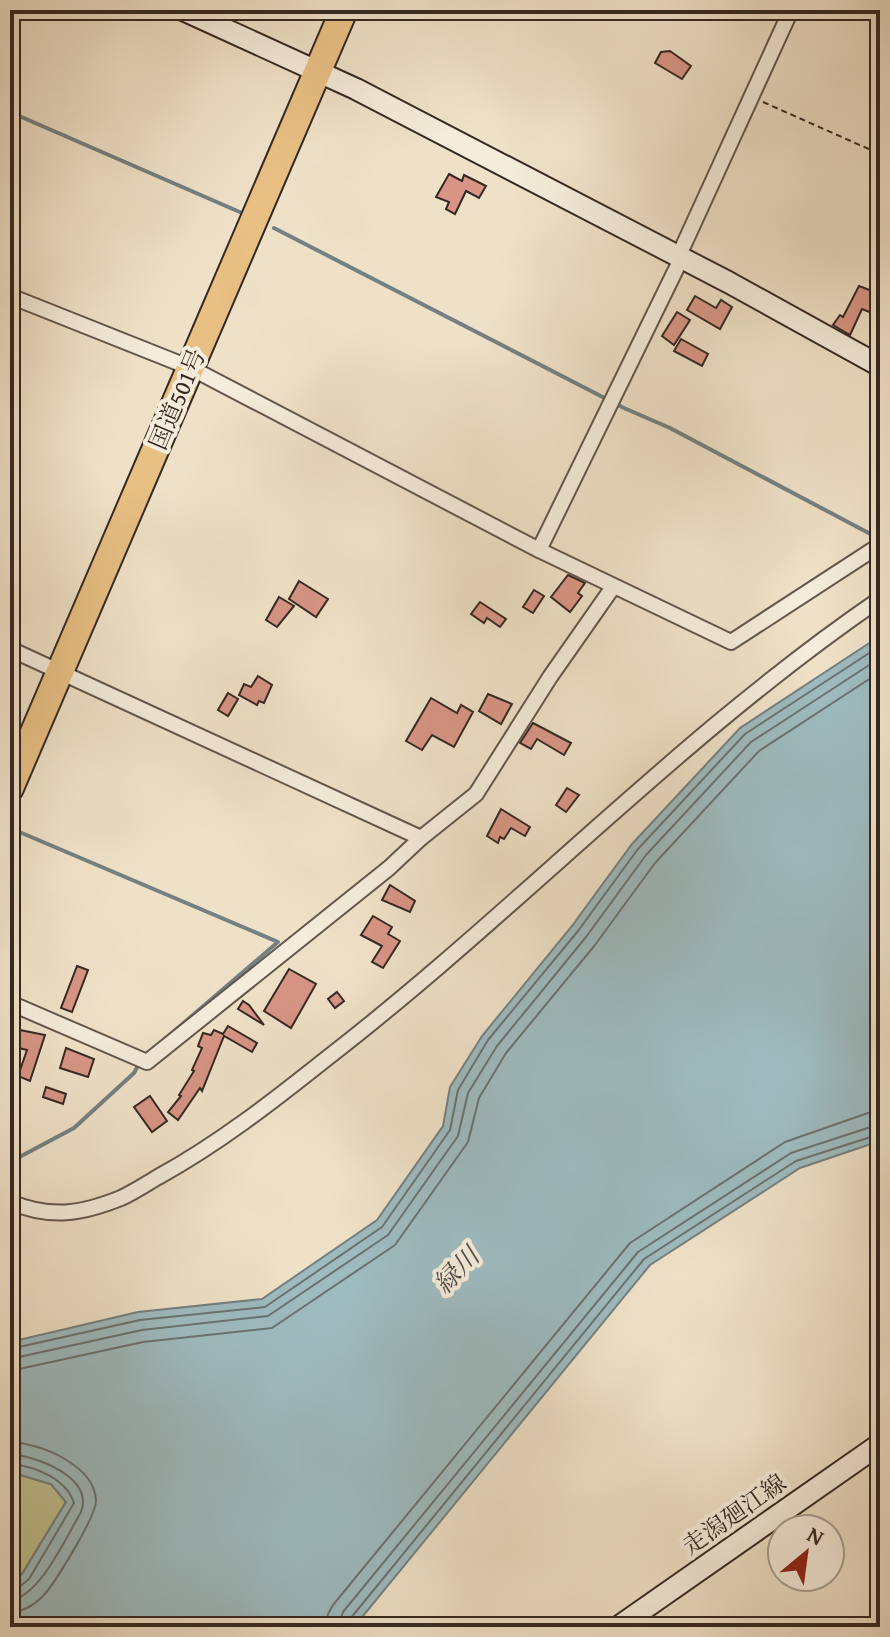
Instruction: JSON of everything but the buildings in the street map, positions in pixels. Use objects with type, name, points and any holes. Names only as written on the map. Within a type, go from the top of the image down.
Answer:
[{"type":"highway","name":"国道501号","points":[[10,788],[344,10]]},
{"type":"street","points":[[183,10],[317,70],[802,321],[880,366]]},
{"type":"street","points":[[539,550],[681,259],[680,253],[791,10]]},
{"type":"street","points":[[10,296],[191,368],[539,550],[731,642],[880,545]]},
{"type":"street","points":[[10,1003],[147,1062],[389,868],[476,794],[550,677],[613,587]]},
{"type":"street","points":[[10,1202],[34,1212],[79,1212],[122,1197],[199,1155],[383,1016],[645,784],[775,675],[880,599]]},
{"type":"street","points":[[10,649],[421,838]]},
{"type":"street","name":"走潟廻江線","points":[[618,1627],[880,1444]]},
{"type":"path","points":[[751,97],[880,154]]},
{"type":"green space","points":[[10,1472],[51,1484],[66,1502],[22,1574],[10,1585]]},
{"type":"water","name":"緑川","points":[[880,636],[880,1141],[800,1168],[650,1265],[354,1627],[10,1627],[10,1585],[22,1574],[66,1502],[51,1484],[10,1472],[10,1342],[138,1312],[262,1299],[377,1220],[443,1126],[450,1087],[482,1036],[572,926],[632,844],[740,728]]},
{"type":"waterway","points":[[10,112],[242,213]]},
{"type":"waterway","points":[[274,228],[624,408],[670,428],[880,539]]},
{"type":"waterway","points":[[10,828],[278,942],[158,1045]]},
{"type":"waterway","points":[[10,1162],[74,1128],[134,1073],[140,1062]]}]
